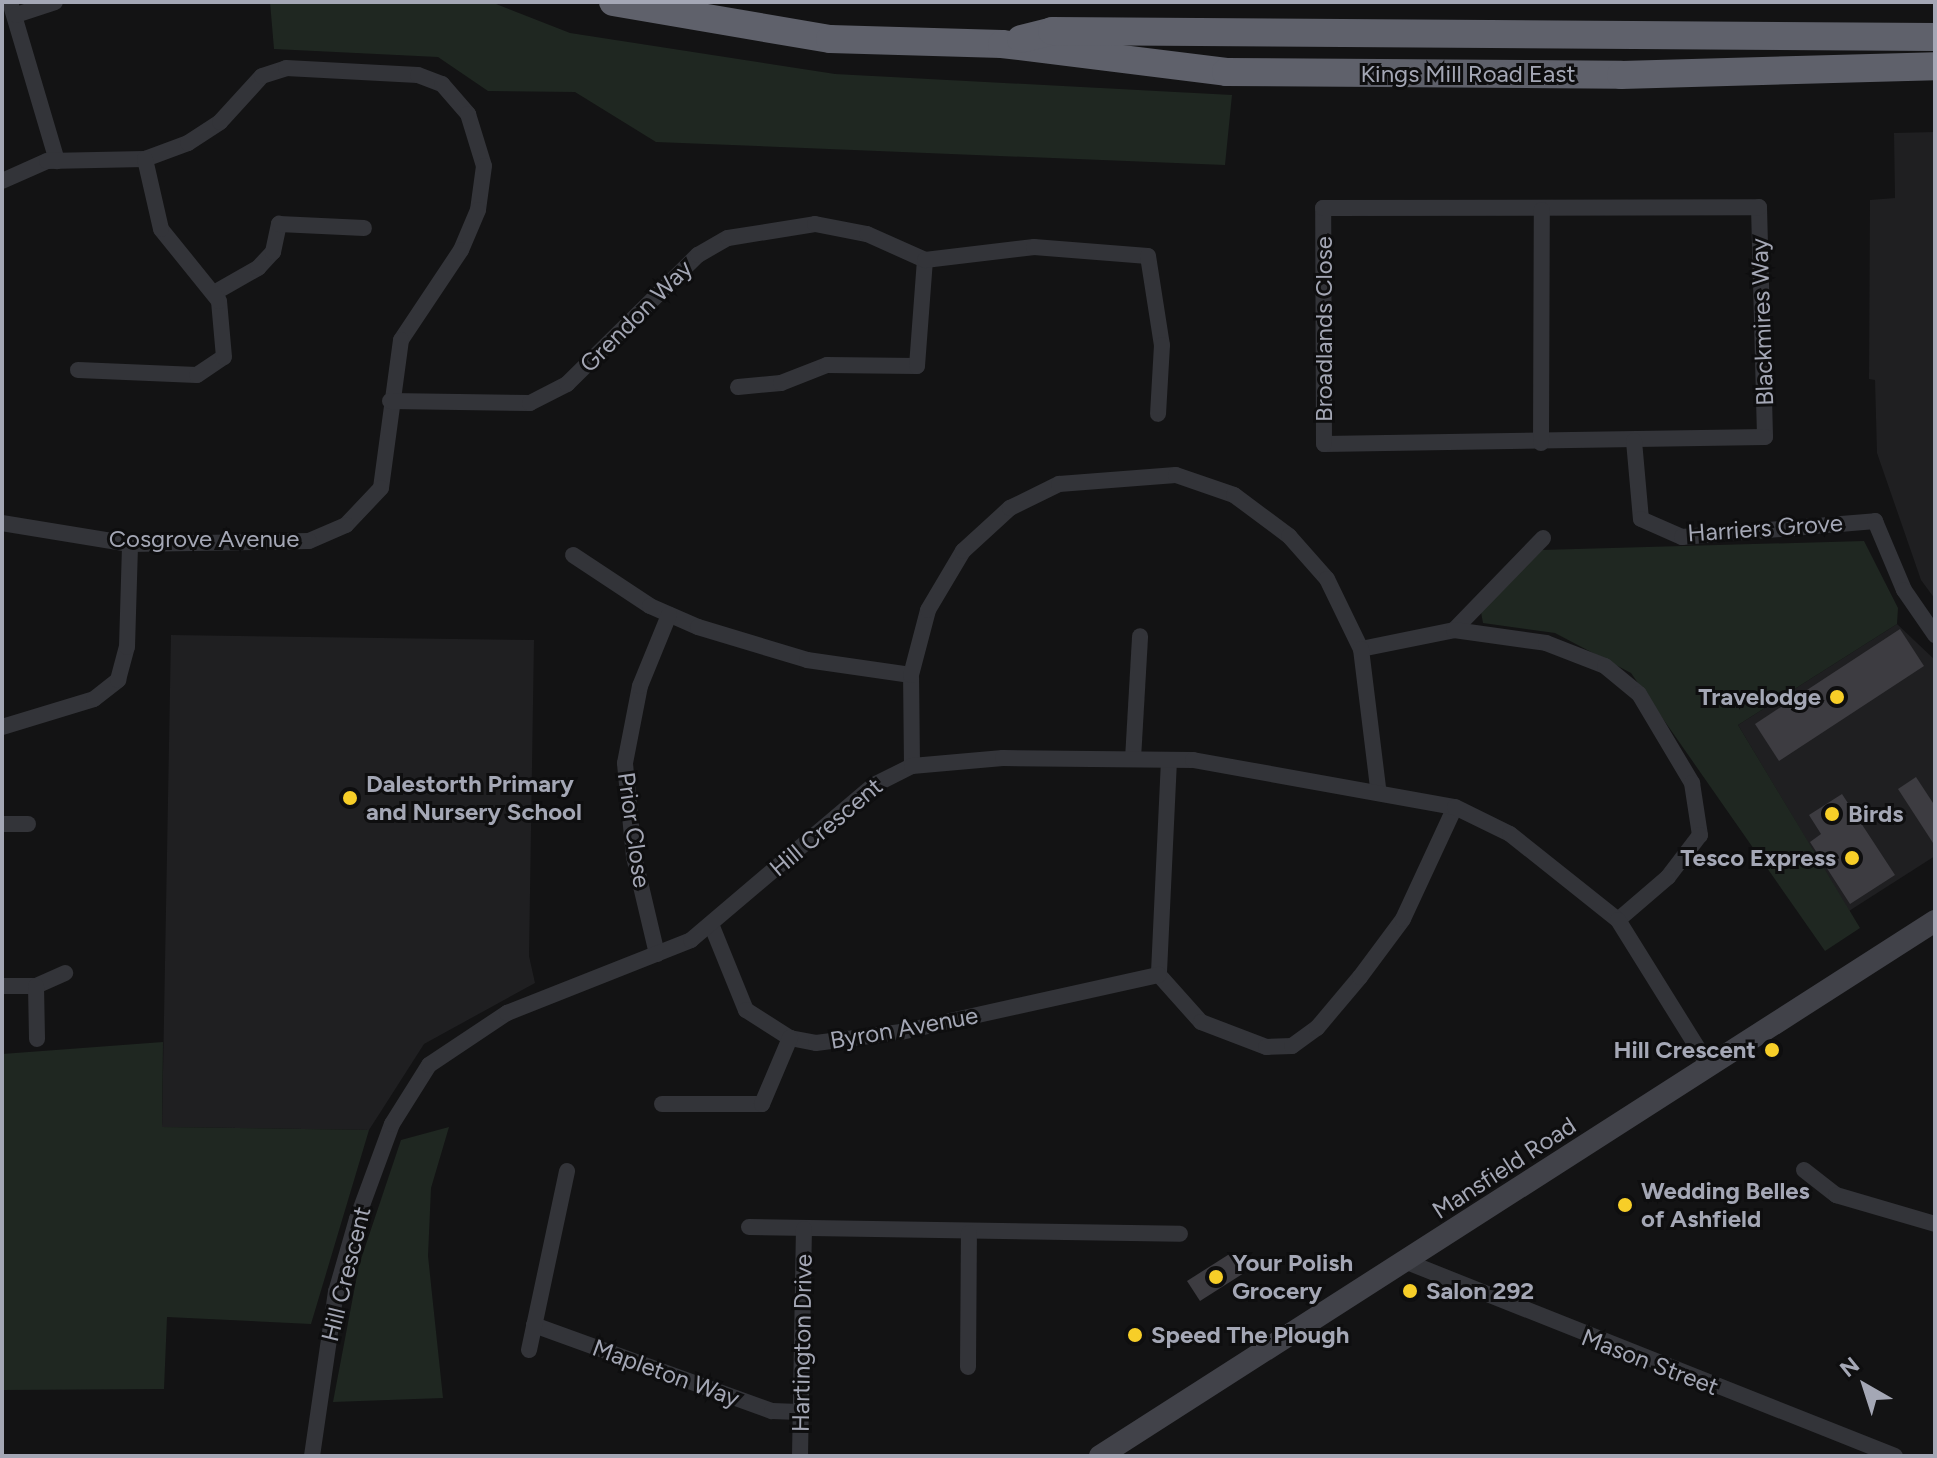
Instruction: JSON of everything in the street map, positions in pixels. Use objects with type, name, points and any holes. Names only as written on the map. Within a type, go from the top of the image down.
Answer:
[{"type":"highway","name":"Kings Mill Road East","points":[[613,2],[830,39],[1002,44],[1226,72],[1621,75],[1935,66]]},
{"type":"highway","name":"Kings Mill Road East","points":[[1002,44],[1052,31],[1935,37]]},
{"type":"main road","name":"Mansfield Road","points":[[1100,1456],[1935,921]]},
{"type":"street","points":[[55,2],[13,9],[57,161]]},
{"type":"street","name":"Cosgrove Avenue","points":[[2,181],[57,161],[145,159],[188,143],[220,122],[262,76],[286,68],[418,75],[442,84],[468,114],[484,166],[478,210],[461,250],[411,315],[390,401],[381,488],[346,525],[309,541],[130,544],[2,523]]},
{"type":"street","points":[[78,370],[208,373],[224,357],[228,338],[214,293],[161,229],[145,159]]},
{"type":"street","name":"Broadlands Close","points":[[1759,207],[1542,210],[1323,208],[1324,444],[1541,443],[1765,437]]},
{"type":"street","name":"Blackmires Way","points":[[1759,207],[1765,437]]},
{"type":"street","points":[[1541,443],[1542,210]]},
{"type":"street","points":[[214,293],[258,268],[273,252],[279,224],[364,228]]},
{"type":"street","name":"Grendon Way","points":[[390,401],[515,407],[550,394],[675,274],[728,238],[815,224],[867,234],[925,260]]},
{"type":"street","points":[[738,387],[781,383],[827,365],[917,366],[925,260],[1034,247],[1148,256],[1162,345],[1158,414]]},
{"type":"street","name":"Harriers Grove","points":[[1634,441],[1641,519],[1682,537],[1875,521],[1904,590],[1935,635]]},
{"type":"street","points":[[912,766],[911,675],[928,610],[963,551],[1010,508],[1059,484],[1112,475],[1176,475],[1234,495],[1289,536],[1327,579],[1361,649],[1378,788]]},
{"type":"street","points":[[1454,630],[1543,538]]},
{"type":"street","points":[[2,727],[94,699],[118,680],[127,647],[130,544]]},
{"type":"street","points":[[573,555],[669,615],[807,660],[911,675]]},
{"type":"street","name":"Prior Close","points":[[657,954],[634,857],[625,763],[640,686],[669,615]]},
{"type":"street","points":[[1361,649],[1454,630],[1546,643],[1605,666],[1639,694],[1662,727],[1692,783],[1700,835],[1668,877],[1618,920]]},
{"type":"street","points":[[1133,759],[1140,636]]},
{"type":"street","points":[[1169,760],[1159,975],[1201,1022],[1226,1035],[1292,1046],[1317,1028],[1403,919],[1455,807]]},
{"type":"street","name":"Hill Crescent","points":[[312,1456],[336,1292],[405,1099],[462,1037],[657,954],[711,924],[874,785],[912,766],[1169,760],[1378,788],[1455,807],[1510,834],[1618,920],[1709,1066]]},
{"type":"street","points":[[2,824],[28,824]]},
{"type":"street","name":"Byron Avenue","points":[[711,924],[746,1010],[790,1038],[816,1043],[887,1035],[1159,975]]},
{"type":"street","points":[[2,986],[36,986],[65,973]]},
{"type":"street","points":[[36,986],[37,1039]]},
{"type":"street","points":[[662,1104],[762,1104],[790,1038]]},
{"type":"street","points":[[1804,1170],[1836,1195],[1935,1224]]},
{"type":"street","points":[[529,1350],[567,1171]]},
{"type":"street","points":[[749,1227],[969,1233],[1180,1234]]},
{"type":"street","name":"Hartington Drive","points":[[800,1456],[804,1229]]},
{"type":"street","points":[[968,1367],[969,1233]]},
{"type":"street","name":"Mason Street","points":[[1407,1262],[1895,1456]]},
{"type":"street","name":"Mapleton Way","points":[[534,1325],[772,1411],[799,1412]]},
{"type":"shaded area","points":[[270,2],[491,2],[570,33],[835,74],[1232,95],[1225,165],[656,142],[575,92],[488,91],[438,57],[274,49]]},
{"type":"shaded area","points":[[1935,132],[1935,599],[1921,580],[1877,453],[1875,380],[1869,379],[1870,200],[1895,198],[1894,133]]},
{"type":"shaded area","points":[[1864,541],[1898,608],[1897,624],[1738,725],[1860,928],[1825,951],[1631,673],[1555,633],[1483,623],[1481,612],[1541,550]]},
{"type":"shaded area","points":[[1897,624],[1935,660],[1935,856],[1849,911],[1738,725]]},
{"type":"shaded area","name":"Dalestorth Primary and Nursery School","points":[[171,635],[534,640],[529,956],[535,983],[424,1044],[369,1130],[162,1127]]},
{"type":"shaded area","points":[[163,1042],[162,1127],[369,1130],[311,1324],[167,1317],[164,1389],[2,1390],[2,1054]]},
{"type":"shaded area","points":[[449,1127],[431,1188],[428,1256],[443,1398],[333,1402],[359,1265],[401,1140]]},
{"type":"building","name":"Travelodge","points":[[1900,629],[1924,666],[1779,761],[1755,724]]},
{"type":"building","points":[[1916,777],[1935,806],[1935,846],[1898,789]]},
{"type":"building","name":"Tesco Express","points":[[1842,794],[1895,875],[1850,904],[1810,842],[1821,834],[1809,815]]},
{"type":"building","name":"Your Polish Grocery","points":[[1231,1253],[1244,1273],[1200,1301],[1187,1281]]},
{"type":"place","name":"Travelodge","points":[[1837,697]]},
{"type":"place","name":"Dalestorth Primary and Nursery School","points":[[350,798]]},
{"type":"place","name":"Birds","points":[[1832,814]]},
{"type":"place","name":"Tesco Express","points":[[1852,858]]},
{"type":"place","name":"Hill Crescent","points":[[1772,1050]]},
{"type":"place","name":"Wedding Belles of Ashfield","points":[[1625,1205]]},
{"type":"place","name":"Your Polish Grocery","points":[[1216,1277]]},
{"type":"place","name":"Salon 292","points":[[1410,1291]]},
{"type":"place","name":"Speed The Plough","points":[[1135,1335]]}]
